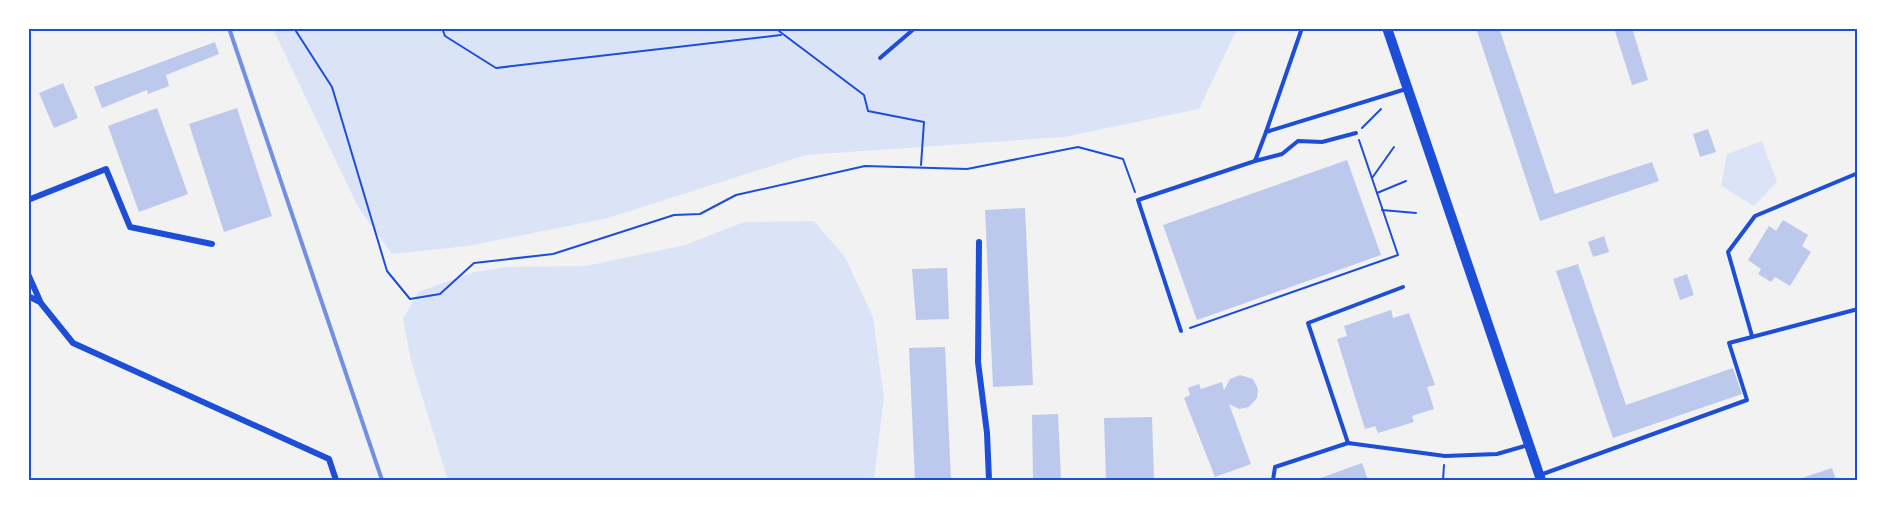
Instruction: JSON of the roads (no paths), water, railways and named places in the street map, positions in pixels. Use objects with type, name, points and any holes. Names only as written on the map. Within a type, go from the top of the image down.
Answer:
[{"type":"main road","points":[[1387,28],[1540,478]]},
{"type":"street","points":[[28,200],[106,169],[130,227],[212,244]]},
{"type":"street","points":[[979,242],[978,362],[987,433],[989,480]]},
{"type":"street","points":[[28,274],[40,302],[73,343],[329,459],[336,480]]},
{"type":"street","points":[[28,296],[40,302]]},
{"type":"lane","points":[[880,58],[915,28]]},
{"type":"lane","points":[[1255,161],[1302,28]]},
{"type":"lane","points":[[1266,132],[1407,89]]},
{"type":"lane","points":[[1182,331],[1138,200],[1282,154],[1298,141],[1322,142],[1356,133]]},
{"type":"lane","points":[[1752,336],[1728,252],[1755,216],[1857,173]]},
{"type":"lane","points":[[1348,443],[1308,323],[1403,287]]},
{"type":"lane","points":[[1540,478],[1747,400],[1729,343],[1857,309]]},
{"type":"lane","points":[[1274,480],[1275,466],[1348,443],[1444,456],[1497,454],[1528,444]]},
{"type":"railway","points":[[229,28],[382,480]]}]
